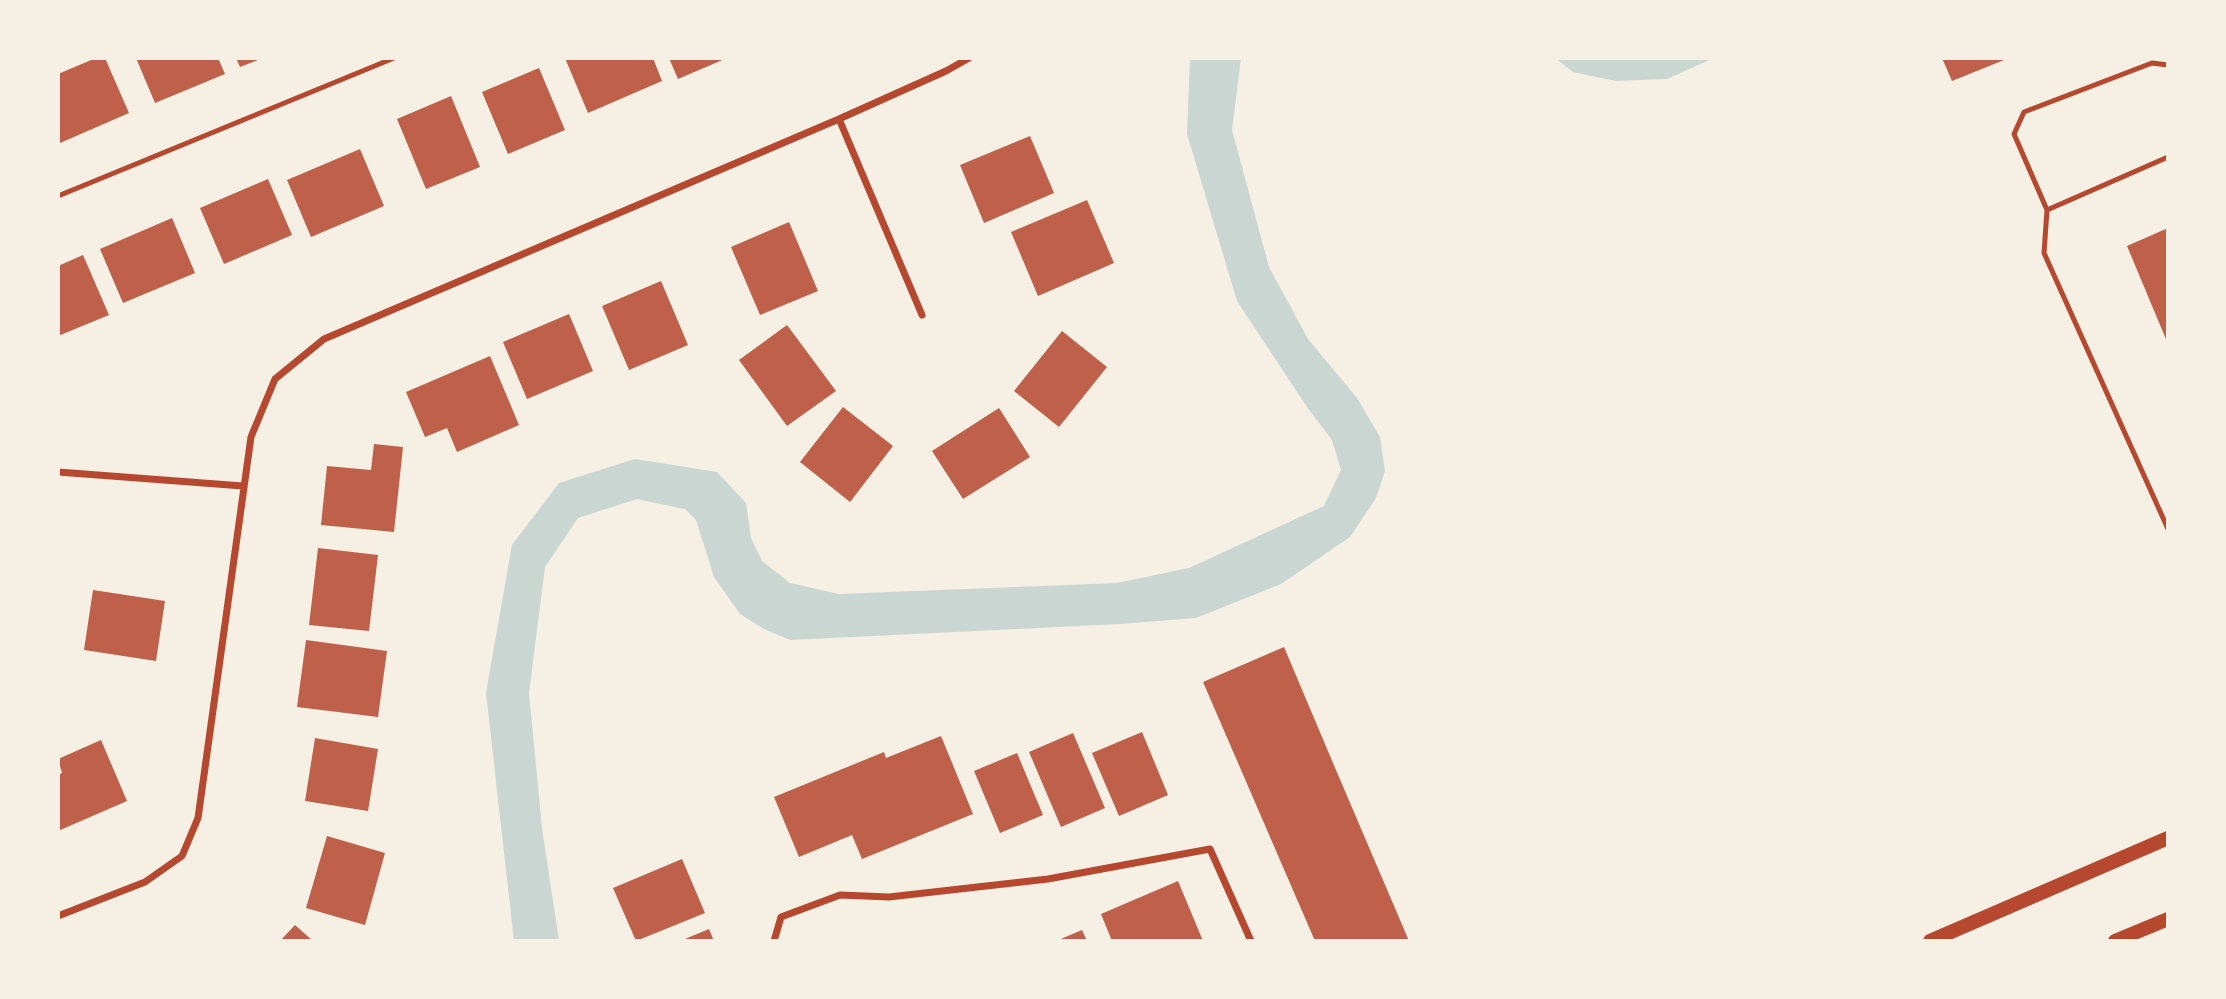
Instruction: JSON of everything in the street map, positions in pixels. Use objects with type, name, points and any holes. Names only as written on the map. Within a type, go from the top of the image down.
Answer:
[{"type":"main road","points":[[1930,941],[2168,838]]},
{"type":"main road","points":[[2115,941],[2168,919]]},
{"type":"street","points":[[58,916],[145,882],[182,856],[198,818],[251,437],[275,379],[324,339],[839,119],[946,71],[968,58]]},
{"type":"street","points":[[839,119],[922,315]]},
{"type":"street","points":[[58,472],[243,485]]},
{"type":"street","points":[[774,941],[781,917],[839,894],[889,897],[1048,878],[1210,849],[1251,941]]},
{"type":"lane","points":[[58,196],[394,58]]},
{"type":"lane","points":[[2168,65],[2152,63],[2024,111],[2014,134],[2047,209],[2044,253],[2168,530]]},
{"type":"lane","points":[[2047,209],[2168,157]]},
{"type":"shaded area","points":[[1190,58],[1241,58],[1232,130],[1269,267],[1308,339],[1357,398],[1380,437],[1385,471],[1376,498],[1350,537],[1281,584],[1196,618],[790,640],[764,629],[740,614],[714,577],[696,520],[685,509],[637,499],[578,518],[545,567],[529,693],[542,828],[559,941],[514,941],[486,693],[512,545],[559,483],[635,459],[717,472],[746,503],[751,538],[762,561],[790,583],[839,594],[1117,583],[1189,568],[1324,506],[1341,470],[1332,440],[1237,301],[1187,134]]},
{"type":"shaded area","points":[[1555,58],[1714,58],[1667,79],[1616,81],[1573,72]]},
{"type":"building","points":[[96,58],[105,58],[129,113],[60,143],[58,74]]},
{"type":"building","points":[[136,58],[218,58],[225,74],[155,103]]},
{"type":"building","points":[[236,58],[263,58],[240,67]]},
{"type":"building","points":[[565,58],[653,58],[662,81],[588,113]]},
{"type":"building","points":[[669,58],[727,58],[678,79]]},
{"type":"building","points":[[1942,58],[2009,58],[1952,81]]},
{"type":"building","points":[[539,68],[565,130],[508,154],[482,92]]},
{"type":"building","points":[[451,96],[480,167],[426,189],[397,119]]},
{"type":"building","points":[[1030,136],[1054,193],[984,223],[960,165]]},
{"type":"building","points":[[360,149],[384,206],[311,237],[287,180]]},
{"type":"building","points":[[268,179],[292,235],[224,264],[200,208]]},
{"type":"building","points":[[1087,200],[1114,263],[1038,296],[1011,232]]},
{"type":"building","points":[[172,218],[195,273],[123,303],[100,249]]},
{"type":"building","points":[[789,222],[818,291],[760,315],[731,247]]},
{"type":"building","points":[[2168,228],[2168,344],[2127,246]]},
{"type":"building","points":[[83,255],[109,315],[58,336],[58,266]]},
{"type":"building","points":[[661,281],[688,345],[629,370],[602,306]]},
{"type":"building","points":[[569,314],[593,371],[527,399],[503,342]]},
{"type":"building","points":[[787,325],[836,391],[787,426],[739,360]]},
{"type":"building","points":[[1062,331],[1107,367],[1059,427],[1014,391]]},
{"type":"building","points":[[490,356],[519,425],[457,452],[447,428],[425,437],[406,392]]},
{"type":"building","points":[[843,407],[893,446],[850,502],[800,462]]},
{"type":"building","points":[[999,408],[1030,457],[963,499],[932,451]]},
{"type":"building","points":[[374,444],[403,447],[394,532],[321,525],[327,466],[371,470]]},
{"type":"building","points":[[318,548],[378,555],[369,631],[309,625]]},
{"type":"building","points":[[93,590],[165,601],[156,661],[84,650]]},
{"type":"building","points":[[306,640],[387,651],[378,717],[297,707]]},
{"type":"building","points":[[1284,647],[1409,941],[1315,941],[1203,682]]},
{"type":"building","points":[[1142,732],[1168,795],[1119,816],[1092,753]]},
{"type":"building","points":[[1073,733],[1105,808],[1061,827],[1029,752]]},
{"type":"building","points":[[941,736],[973,814],[862,859],[852,835],[799,857],[774,797],[884,752],[886,758]]},
{"type":"building","points":[[315,738],[378,749],[368,811],[305,801]]},
{"type":"building","points":[[101,740],[127,801],[58,831],[58,775],[62,773],[58,759]]},
{"type":"building","points":[[1017,753],[1043,815],[1000,833],[974,771]]},
{"type":"building","points":[[327,836],[385,853],[365,925],[306,908]]},
{"type":"building","points":[[682,859],[705,913],[636,941],[613,888]]},
{"type":"building","points":[[1178,881],[1203,941],[1112,941],[1101,914]]},
{"type":"building","points":[[295,925],[313,941],[280,941]]},
{"type":"building","points":[[709,929],[714,941],[680,941]]},
{"type":"building","points":[[1082,930],[1087,941],[1056,941]]}]
